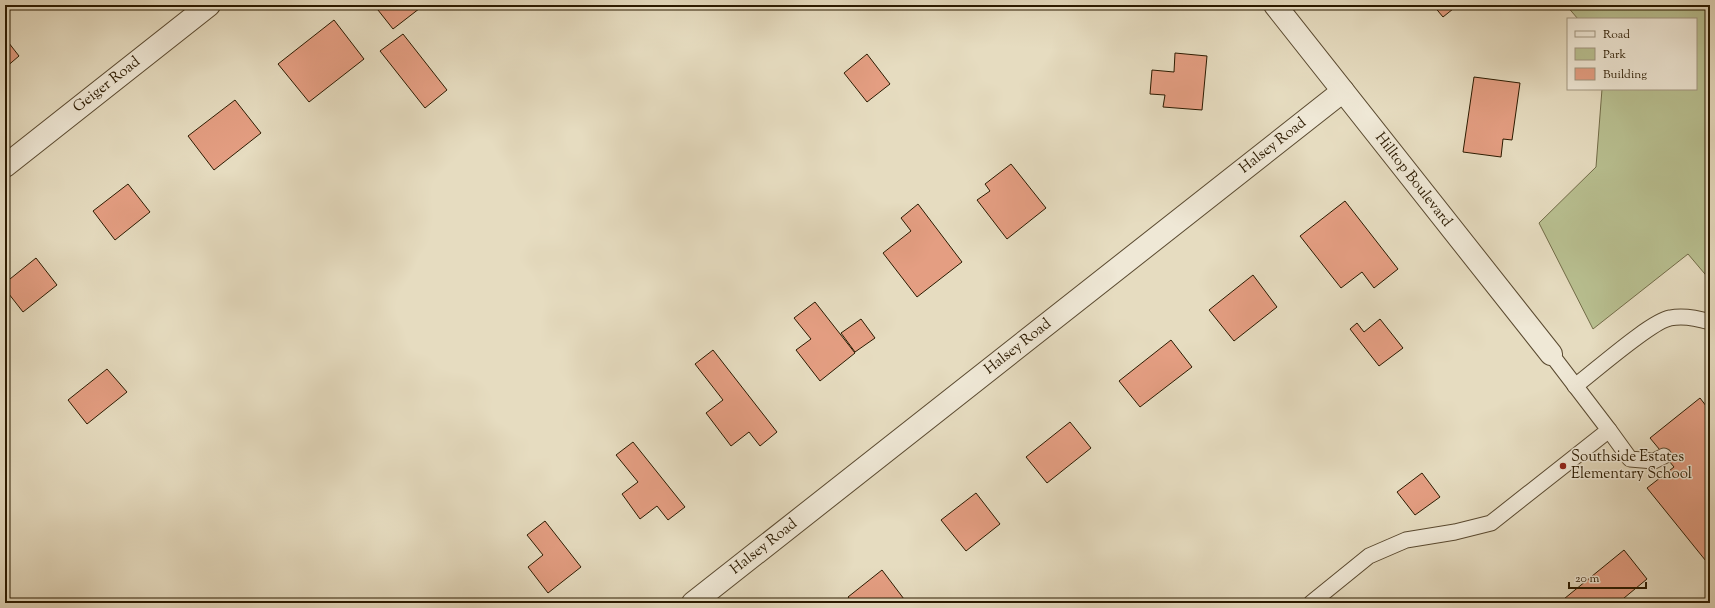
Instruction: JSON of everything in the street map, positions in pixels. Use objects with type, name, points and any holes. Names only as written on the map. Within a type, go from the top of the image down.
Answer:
[{"type":"street","name":"Geiger Road","points":[[5,166],[209,5]]},
{"type":"street","name":"Hilltop Boulevard","points":[[1275,5],[1358,112],[1551,354]]},
{"type":"street","name":"Halsey Road","points":[[693,603],[1343,91]]},
{"type":"lane","points":[[1575,386],[1652,326],[1669,318],[1690,317],[1710,322]]},
{"type":"lane","points":[[1551,354],[1630,458],[1654,461],[1664,456]]},
{"type":"lane","points":[[1311,603],[1369,556],[1406,540],[1455,532],[1491,523],[1608,430]]},
{"type":"green space","points":[[1566,5],[1710,5],[1710,280],[1688,254],[1593,329],[1539,223],[1596,167],[1602,90],[1697,90],[1697,18],[1577,18]]},
{"type":"building","points":[[374,5],[424,5],[393,29]]},
{"type":"building","points":[[1433,5],[1458,5],[1443,17]]},
{"type":"building","points":[[334,20],[364,59],[309,102],[278,64]]},
{"type":"building","points":[[403,34],[447,90],[425,108],[380,51]]},
{"type":"building","points":[[5,38],[19,56],[5,68]]},
{"type":"building","points":[[1175,53],[1207,56],[1202,110],[1163,107],[1165,95],[1150,94],[1152,70],[1174,72]]},
{"type":"building","points":[[867,54],[890,84],[867,102],[844,73]]},
{"type":"building","points":[[1474,77],[1520,83],[1512,140],[1503,139],[1501,157],[1463,152]]},
{"type":"building","points":[[235,100],[261,133],[214,170],[188,136]]},
{"type":"building","points":[[1011,164],[1046,208],[1007,239],[977,200],[990,191],[985,184]]},
{"type":"building","points":[[128,184],[150,212],[115,240],[93,211]]},
{"type":"building","points":[[1345,201],[1398,269],[1374,288],[1362,272],[1341,288],[1300,236]]},
{"type":"building","points":[[918,204],[962,262],[917,297],[883,253],[911,231],[901,218]]},
{"type":"building","points":[[36,258],[57,285],[23,312],[5,289],[5,283]]},
{"type":"building","points":[[1253,275],[1277,307],[1234,341],[1209,310]]},
{"type":"building","points":[[815,302],[855,353],[820,381],[796,350],[811,339],[794,318]]},
{"type":"building","points":[[861,319],[875,338],[855,352],[841,333]]},
{"type":"building","points":[[1380,319],[1403,348],[1379,366],[1350,329],[1357,323],[1364,332]]},
{"type":"building","points":[[1171,340],[1192,367],[1140,407],[1119,381]]},
{"type":"building","points":[[713,350],[777,432],[760,446],[749,432],[731,446],[706,413],[723,400],[695,364]]},
{"type":"building","points":[[107,369],[127,392],[87,424],[68,400]]},
{"type":"building","points":[[1700,398],[1710,411],[1710,566],[1647,488],[1674,467],[1650,438]]},
{"type":"building","points":[[1070,422],[1091,448],[1047,483],[1026,457]]},
{"type":"building","points":[[633,442],[685,507],[668,520],[657,506],[640,519],[622,494],[638,482],[616,455]]},
{"type":"building","points":[[1422,473],[1440,497],[1415,515],[1397,492]]},
{"type":"building","points":[[976,493],[1000,524],[966,551],[941,520]]},
{"type":"building","points":[[545,521],[581,567],[548,593],[528,567],[543,555],[527,535]]},
{"type":"building","points":[[1624,550],[1647,579],[1618,603],[1559,603]]},
{"type":"building","points":[[882,570],[907,603],[853,603],[848,597]]},
{"type":"place","name":"Southside Estates Elementary School","points":[[1563,466]]}]
